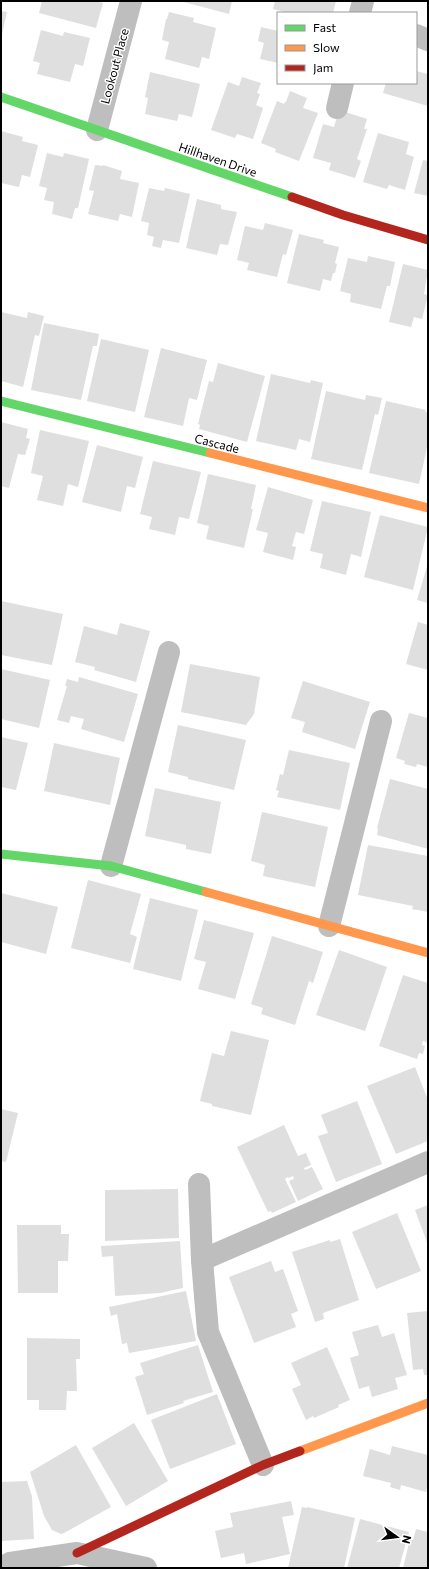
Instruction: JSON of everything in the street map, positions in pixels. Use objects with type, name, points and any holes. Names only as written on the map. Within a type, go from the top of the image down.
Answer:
[{"type":"street","name":"Lookout Place","points":[[97,130],[131,1]]},
{"type":"street","points":[[360,12],[363,1]]},
{"type":"street","points":[[417,35],[428,40]]},
{"type":"street","points":[[337,108],[343,84]]},
{"type":"street","name":"Hillhaven Drive","points":[[1,97],[343,215],[428,240]]},
{"type":"street","name":"Cascade","points":[[1,401],[428,508]]},
{"type":"street","points":[[110,866],[169,652]]},
{"type":"street","points":[[329,926],[381,721]]},
{"type":"street","points":[[1,854],[110,866],[428,953]]},
{"type":"street","points":[[202,1260],[428,1162]]},
{"type":"street","points":[[199,1184],[202,1260],[208,1332],[263,1465]]},
{"type":"street","points":[[1,1567],[10,1563],[77,1553],[263,1465],[428,1403]]},
{"type":"street","points":[[77,1553],[146,1568]]},
{"type":"building","points":[[42,1],[95,1],[103,3],[96,28],[39,13]]},
{"type":"building","points":[[180,1],[232,1],[229,14]]},
{"type":"building","points":[[275,1],[336,1],[333,12],[284,12],[273,9]]},
{"type":"building","points":[[1,11],[7,12],[2,34],[1,34]]},
{"type":"building","points":[[169,12],[194,18],[193,22],[216,28],[209,59],[202,57],[199,68],[165,59],[169,42],[162,40],[166,19]]},
{"type":"building","points":[[261,27],[277,31],[277,63],[260,59],[264,43],[258,41]]},
{"type":"building","points":[[41,30],[63,36],[64,32],[90,38],[83,66],[75,64],[70,82],[37,74],[40,63],[33,61]]},
{"type":"building","points":[[417,71],[428,74],[428,106],[383,93],[386,84],[417,84]]},
{"type":"building","points":[[150,72],[200,84],[192,117],[179,114],[177,121],[145,114],[148,98],[145,97]]},
{"type":"building","points":[[242,77],[261,83],[257,93],[260,94],[256,105],[263,108],[253,139],[237,134],[235,138],[211,130],[228,82],[239,86]]},
{"type":"building","points":[[290,91],[307,98],[303,108],[318,113],[299,161],[275,152],[276,149],[261,143],[277,101],[284,104]]},
{"type":"building","points":[[339,110],[367,119],[364,129],[367,129],[357,159],[361,161],[355,178],[329,170],[331,163],[313,158],[323,124],[334,127]]},
{"type":"building","points":[[1,131],[23,137],[22,141],[38,145],[30,177],[22,175],[19,187],[1,183]]},
{"type":"building","points":[[378,133],[409,142],[406,154],[414,157],[405,190],[389,185],[387,189],[363,182]]},
{"type":"building","points":[[47,153],[63,157],[64,153],[89,159],[78,208],[75,208],[72,219],[52,214],[54,202],[44,200],[47,188],[39,186]]},
{"type":"building","points":[[423,160],[428,161],[428,196],[414,193]]},
{"type":"building","points":[[95,165],[103,165],[122,171],[120,179],[139,183],[132,217],[120,214],[118,221],[88,214],[94,191],[89,190]]},
{"type":"building","points":[[149,188],[164,191],[165,188],[190,194],[179,243],[163,240],[161,248],[152,246],[154,237],[147,235],[149,223],[141,221]]},
{"type":"building","points":[[197,199],[221,205],[221,209],[237,212],[228,245],[220,244],[217,255],[186,248]]},
{"type":"building","points":[[265,223],[293,230],[286,255],[283,254],[277,277],[247,270],[249,263],[237,260],[245,226],[263,230]]},
{"type":"building","points":[[299,234],[324,240],[323,243],[339,247],[335,263],[337,264],[335,273],[333,273],[331,281],[323,279],[320,291],[287,283]]},
{"type":"building","points":[[368,256],[395,262],[390,286],[387,286],[381,309],[350,302],[351,294],[340,291],[348,258],[367,262]]},
{"type":"building","points":[[403,264],[428,270],[424,294],[428,295],[422,319],[414,317],[411,327],[389,322]]},
{"type":"building","points":[[1,312],[27,318],[28,312],[44,316],[39,336],[35,335],[23,387],[1,381]]},
{"type":"building","points":[[44,323],[99,334],[97,346],[93,346],[81,400],[31,390]]},
{"type":"building","points":[[101,339],[149,350],[135,412],[87,401]]},
{"type":"building","points":[[161,348],[207,360],[197,400],[189,398],[183,426],[144,417]]},
{"type":"building","points":[[218,363],[265,376],[247,442],[199,429],[200,425],[198,424],[209,381],[213,382]]},
{"type":"building","points":[[271,374],[310,383],[311,380],[323,383],[310,442],[299,439],[296,450],[256,441]]},
{"type":"building","points":[[326,391],[365,400],[366,395],[382,398],[378,415],[375,414],[362,470],[311,459]]},
{"type":"building","points":[[386,401],[426,410],[425,412],[428,412],[428,443],[419,484],[369,473]]},
{"type":"building","points":[[1,422],[28,429],[26,438],[30,439],[25,455],[18,454],[9,488],[1,486]]},
{"type":"building","points":[[40,430],[89,441],[78,487],[68,484],[63,506],[37,500],[43,476],[31,473]]},
{"type":"building","points":[[97,445],[143,457],[135,488],[127,486],[121,512],[82,502]]},
{"type":"building","points":[[153,461],[201,472],[189,519],[179,517],[175,535],[149,529],[152,517],[140,514]]},
{"type":"building","points":[[208,474],[256,485],[251,509],[253,509],[244,548],[206,539],[209,526],[197,523]]},
{"type":"building","points":[[268,487],[313,500],[304,534],[296,532],[292,546],[296,547],[293,560],[263,552],[268,533],[256,530]]},
{"type":"building","points":[[322,501],[371,512],[361,557],[351,554],[346,575],[320,568],[323,554],[310,551]]},
{"type":"building","points":[[380,515],[428,527],[413,590],[364,577]]},
{"type":"building","points":[[428,563],[428,603],[417,600]]},
{"type":"building","points":[[1,601],[63,614],[52,665],[1,655]]},
{"type":"building","points":[[418,622],[428,625],[428,670],[406,664]]},
{"type":"building","points":[[120,623],[150,631],[136,682],[94,670],[95,667],[75,662],[84,626],[117,635]]},
{"type":"building","points":[[190,664],[260,677],[254,714],[246,725],[181,712]]},
{"type":"building","points":[[1,669],[50,680],[39,728],[1,719]]},
{"type":"building","points":[[79,677],[138,694],[124,742],[81,729],[84,719],[71,716],[69,723],[57,720],[67,686],[65,686],[67,679],[78,682]]},
{"type":"building","points":[[303,681],[370,702],[355,749],[302,732],[305,722],[291,718]]},
{"type":"building","points":[[409,713],[428,718],[428,767],[417,764],[416,767],[404,764],[405,761],[396,758]]},
{"type":"building","points":[[178,725],[246,740],[234,790],[188,779],[188,777],[168,772]]},
{"type":"building","points":[[1,737],[28,743],[16,790],[1,787]]},
{"type":"building","points":[[54,743],[120,758],[110,805],[44,791]]},
{"type":"building","points":[[289,750],[350,763],[340,810],[277,797],[279,791],[276,790],[280,774],[283,775]]},
{"type":"building","points":[[390,779],[428,789],[428,849],[377,835],[377,828]]},
{"type":"building","points":[[155,788],[221,802],[211,854],[186,849],[186,845],[145,836]]},
{"type":"building","points":[[262,812],[328,827],[315,887],[263,876],[265,865],[251,861]]},
{"type":"building","points":[[368,845],[428,856],[428,912],[412,909],[413,906],[358,895]]},
{"type":"building","points":[[88,880],[141,894],[130,934],[137,937],[130,963],[71,948]]},
{"type":"building","points":[[1,893],[58,907],[46,954],[1,942]]},
{"type":"building","points":[[150,898],[198,910],[181,981],[133,969]]},
{"type":"building","points":[[204,920],[254,933],[235,999],[198,989],[206,962],[194,959]]},
{"type":"building","points":[[272,936],[323,952],[313,983],[309,981],[295,1025],[261,1014],[263,1008],[251,1004]]},
{"type":"building","points":[[339,950],[387,967],[365,1031],[316,1015]]},
{"type":"building","points":[[403,975],[428,983],[428,1043],[423,1041],[422,1045],[425,1046],[423,1054],[419,1053],[417,1059],[379,1046]]},
{"type":"building","points":[[231,1031],[269,1040],[251,1115],[212,1106],[212,1104],[200,1101],[212,1053],[224,1056]]},
{"type":"building","points":[[415,1067],[428,1100],[428,1141],[396,1154],[367,1086]]},
{"type":"building","points":[[357,1101],[382,1164],[336,1182],[318,1136],[328,1133],[321,1115]]},
{"type":"building","points":[[1,1109],[18,1113],[6,1162],[1,1161]]},
{"type":"building","points":[[284,1125],[298,1156],[306,1153],[311,1165],[304,1168],[305,1170],[312,1167],[323,1189],[298,1201],[289,1181],[294,1179],[293,1176],[288,1177],[285,1179],[296,1202],[272,1213],[271,1211],[268,1212],[237,1147]]},
{"type":"building","points":[[178,1189],[179,1238],[105,1241],[105,1190]]},
{"type":"building","points":[[428,1205],[428,1245],[415,1210]]},
{"type":"building","points":[[397,1213],[421,1271],[376,1289],[352,1232]]},
{"type":"building","points":[[17,1225],[61,1225],[61,1234],[69,1234],[68,1261],[58,1261],[58,1293],[18,1293]]},
{"type":"building","points":[[340,1239],[359,1300],[323,1313],[324,1319],[315,1322],[292,1252],[330,1240],[330,1242]]},
{"type":"building","points":[[180,1241],[183,1288],[160,1293],[115,1296],[113,1256],[102,1257],[101,1246]]},
{"type":"building","points":[[271,1261],[275,1272],[283,1269],[298,1311],[291,1314],[296,1327],[254,1343],[229,1277]]},
{"type":"building","points":[[186,1291],[196,1341],[129,1353],[127,1343],[122,1344],[117,1314],[111,1316],[109,1307]]},
{"type":"building","points":[[428,1311],[428,1375],[424,1375],[423,1369],[413,1370],[407,1313]]},
{"type":"building","points":[[378,1325],[382,1337],[394,1333],[407,1375],[395,1378],[398,1389],[372,1397],[369,1386],[359,1389],[350,1358],[359,1355],[352,1332]]},
{"type":"building","points":[[27,1338],[80,1339],[80,1359],[76,1359],[77,1391],[67,1391],[66,1410],[39,1410],[39,1400],[27,1400]]},
{"type":"building","points":[[198,1345],[213,1392],[183,1401],[184,1403],[147,1415],[135,1377],[144,1374],[140,1363]]},
{"type":"building","points":[[327,1347],[350,1400],[338,1405],[339,1407],[306,1420],[292,1389],[301,1385],[291,1363]]},
{"type":"building","points":[[217,1394],[236,1444],[170,1469],[151,1420]]},
{"type":"building","points":[[134,1423],[168,1481],[126,1506],[92,1448]]},
{"type":"building","points":[[76,1445],[111,1507],[61,1534],[52,1530],[44,1516],[30,1472]]},
{"type":"building","points":[[392,1446],[428,1455],[428,1483],[426,1492],[401,1485],[400,1490],[390,1487],[391,1483],[363,1476],[370,1449],[390,1455]]},
{"type":"building","points":[[27,1481],[32,1496],[34,1539],[1,1541],[1,1482]]},
{"type":"building","points":[[291,1501],[294,1515],[282,1517],[290,1554],[246,1564],[244,1553],[221,1558],[215,1531],[233,1527],[230,1513]]},
{"type":"building","points":[[302,1507],[355,1518],[344,1568],[288,1568]]},
{"type":"building","points":[[360,1519],[409,1532],[399,1568],[347,1568]]},
{"type":"building","points":[[416,1529],[428,1532],[428,1568],[403,1568],[410,1539],[413,1540]]},
{"type":"traffic: fast","points":[[1,97],[292,197]]},
{"type":"traffic: fast","points":[[1,401],[210,453]]},
{"type":"traffic: fast","points":[[1,854],[111,866],[206,892]]},
{"type":"traffic: slow","points":[[210,453],[428,508]]},
{"type":"traffic: slow","points":[[206,892],[428,953]]},
{"type":"traffic: slow","points":[[300,1451],[428,1403]]},
{"type":"traffic: jam","points":[[292,197],[343,215],[428,240]]},
{"type":"traffic: jam","points":[[77,1553],[263,1465],[300,1451]]}]
